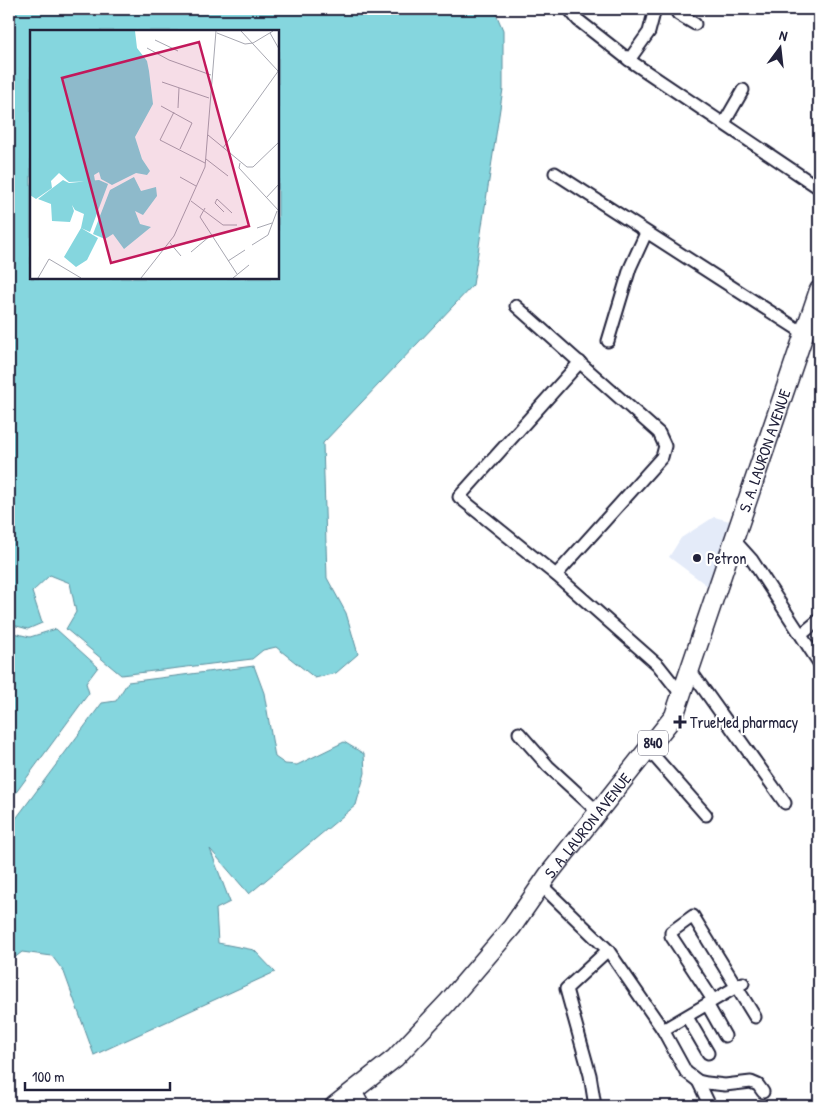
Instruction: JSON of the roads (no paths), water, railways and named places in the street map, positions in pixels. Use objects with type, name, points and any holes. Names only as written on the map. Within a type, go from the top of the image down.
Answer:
[{"type":"highway","name":"S. A. LAURON AVENUE","points":[[334,1106],[395,1058],[446,1003],[512,926],[541,885],[674,716],[819,290]]},
{"type":"street","points":[[569,9],[578,20],[629,60],[724,122],[819,188]]},
{"type":"street","points":[[629,60],[649,32],[655,9]]},
{"type":"street","points":[[675,9],[678,14],[695,24]]},
{"type":"street","points":[[724,122],[743,90]]},
{"type":"street","points":[[555,173],[805,334]]},
{"type":"street","points":[[608,341],[630,268],[646,233]]},
{"type":"street","points":[[516,306],[659,433],[665,446],[662,457],[556,575]]},
{"type":"street","points":[[580,362],[459,497],[556,575],[658,666],[681,694]]},
{"type":"street","points":[[734,540],[752,560],[802,634],[819,663]]},
{"type":"street","points":[[802,634],[819,620]]},
{"type":"street","points":[[690,670],[784,804]]},
{"type":"street","points":[[519,733],[548,766],[598,812]]},
{"type":"street","points":[[648,749],[706,815]]},
{"type":"street","points":[[541,885],[608,950],[663,1030],[683,1067],[698,1081],[710,1106]]},
{"type":"street","points":[[725,1036],[710,1002],[671,936],[671,932],[693,916],[739,985],[755,1017]]},
{"type":"street","points":[[595,1106],[590,1075],[566,989],[608,950]]},
{"type":"street","points":[[663,1030],[739,985]]},
{"type":"street","points":[[686,1017],[708,1053]]},
{"type":"street","points":[[698,1081],[725,1085],[749,1082],[758,1085],[763,1092]]},
{"type":"street","points":[[355,1090],[364,1106]]},
{"type":"water","points":[[9,9],[494,9],[503,30],[503,89],[473,285],[323,443],[327,578],[346,613],[358,654],[336,673],[315,678],[276,647],[263,650],[252,659],[121,675],[66,629],[76,612],[70,583],[50,575],[32,592],[42,623],[28,629],[9,624]]},
{"type":"water","points":[[56,629],[98,667],[86,683],[89,693],[9,802],[9,632],[30,637]]},
{"type":"water","points":[[254,666],[264,693],[275,757],[285,764],[297,765],[344,742],[364,754],[365,773],[356,805],[249,894],[210,849],[230,902],[216,909],[218,943],[254,950],[275,972],[94,1055],[64,972],[52,956],[22,952],[9,962],[9,828],[102,703],[116,701],[128,682]]},
{"type":"place","name":"Petron","points":[[697,558]]},
{"type":"place","name":"TrueMed pharmacy","points":[[680,722]]}]
